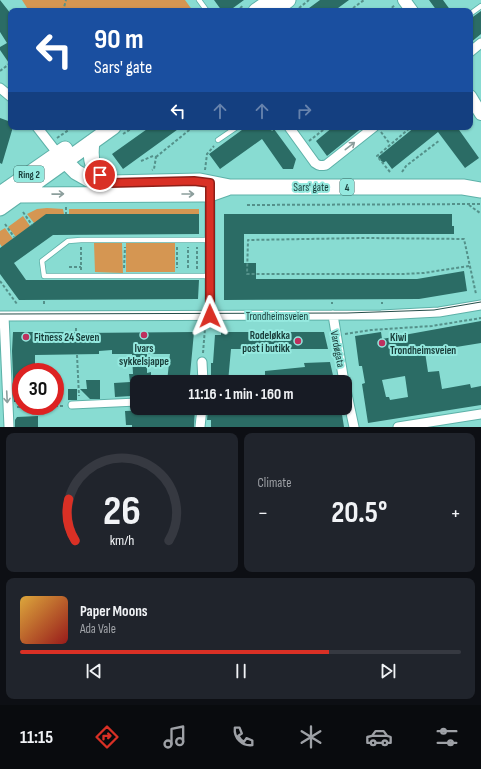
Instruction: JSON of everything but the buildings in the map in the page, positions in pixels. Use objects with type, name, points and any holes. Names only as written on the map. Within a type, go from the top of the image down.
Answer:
[{"type":"main road","points":[[260,8],[272,0]]},
{"type":"main road","points":[[277,8],[288,0]]},
{"type":"main road","name":"Ring 2","points":[[0,194],[59,152],[93,130]]},
{"type":"main road","name":"Ring 2","points":[[0,208],[19,195],[59,152],[92,142],[109,130]]},
{"type":"main road","points":[[92,142],[91,157],[93,167],[110,183]]},
{"type":"main road","name":"Sars' gate","points":[[59,152],[88,180],[110,183],[194,181],[230,187],[463,187],[481,190]]},
{"type":"main road","name":"Sars' gate","points":[[19,195],[208,183]]},
{"type":"main road","name":"Sars' gate","points":[[463,187],[481,183]]},
{"type":"street","points":[[473,50],[481,43]]},
{"type":"street","points":[[473,101],[481,114]]},
{"type":"street","points":[[40,130],[59,152]]},
{"type":"street","points":[[290,130],[318,166],[326,164],[376,130]]},
{"type":"street","points":[[208,183],[210,316]]},
{"type":"street","name":"Trondheimsveien","points":[[2,316],[210,316],[425,313],[481,305]]},
{"type":"street","name":"Vardøgata","points":[[333,315],[344,375]]},
{"type":"street","points":[[2,316],[9,427]]},
{"type":"street","points":[[202,362],[203,375]]},
{"type":"street","points":[[75,405],[130,402]]},
{"type":"street","points":[[398,427],[481,414]]},
{"type":"street","points":[[200,427],[201,415]]},
{"type":"street","name":"Vardøgata","points":[[352,415],[354,427]]},
{"type":"lane","points":[[218,140],[233,130]]},
{"type":"lane","points":[[210,240],[68,241],[42,262],[44,276],[210,276]]},
{"type":"path","points":[[298,8],[309,0]]},
{"type":"path","points":[[352,8],[364,0]]},
{"type":"path","points":[[0,71],[8,65]]},
{"type":"path","points":[[59,152],[71,130]]},
{"type":"path","points":[[141,160],[153,156],[156,157],[189,130]]},
{"type":"path","points":[[307,142],[323,130]]},
{"type":"path","points":[[378,130],[390,144]]},
{"type":"path","points":[[390,172],[376,156],[407,130]]},
{"type":"path","points":[[208,183],[207,154],[218,140]]},
{"type":"path","points":[[402,172],[406,166],[440,140]]},
{"type":"path","points":[[150,171],[154,169],[156,157]]},
{"type":"path","points":[[468,204],[480,213]]},
{"type":"path","points":[[247,205],[481,204]]},
{"type":"path","points":[[66,205],[66,214]]},
{"type":"path","points":[[22,212],[32,225]]},
{"type":"path","points":[[5,224],[14,237]]},
{"type":"path","points":[[469,266],[424,273],[402,274],[248,274],[248,240],[365,238],[464,240],[476,294]]},
{"type":"path","points":[[80,275],[81,240]]},
{"type":"path","points":[[124,276],[125,240]]},
{"type":"path","points":[[177,240],[177,276]]},
{"type":"path","points":[[188,240],[188,276]]},
{"type":"path","points":[[197,240],[197,276]]},
{"type":"path","points":[[69,267],[80,267]]},
{"type":"path","points":[[0,281],[17,304]]},
{"type":"path","points":[[344,334],[371,330],[441,325],[481,318]]},
{"type":"path","points":[[402,323],[402,328]]},
{"type":"path","points":[[204,348],[205,328]]},
{"type":"path","points":[[75,405],[77,355]]},
{"type":"path","points":[[8,407],[12,407]]},
{"type":"shaded area","points":[[22,0],[185,0],[191,8],[27,8]]},
{"type":"shaded area","points":[[37,209],[63,209],[64,214],[34,223],[27,214]]},
{"type":"shaded area","points":[[69,209],[199,209],[199,214],[69,214]]},
{"type":"shaded area","points":[[23,216],[30,226],[16,237],[8,227]]},
{"type":"shaded area","points":[[5,228],[13,239],[2,247],[0,244],[0,231]]},
{"type":"shaded area","points":[[126,242],[175,242],[175,272],[126,272]]},
{"type":"shaded area","points":[[94,243],[122,243],[123,273],[95,272]]},
{"type":"tram line","points":[[0,314],[347,313],[434,310],[481,302]]},
{"type":"place","name":"Ivars sykkelsjappe","points":[[144,335]]},
{"type":"place","name":"Fitness 24 Seven","points":[[26,337]]},
{"type":"place","name":"Rodeløkka post i butikk","points":[[298,341]]},
{"type":"place","name":"Kiwi Trondheimsveien","points":[[382,343]]},
{"type":"route","points":[[100,175],[110,183],[200,181],[210,183],[210,316]]}]
